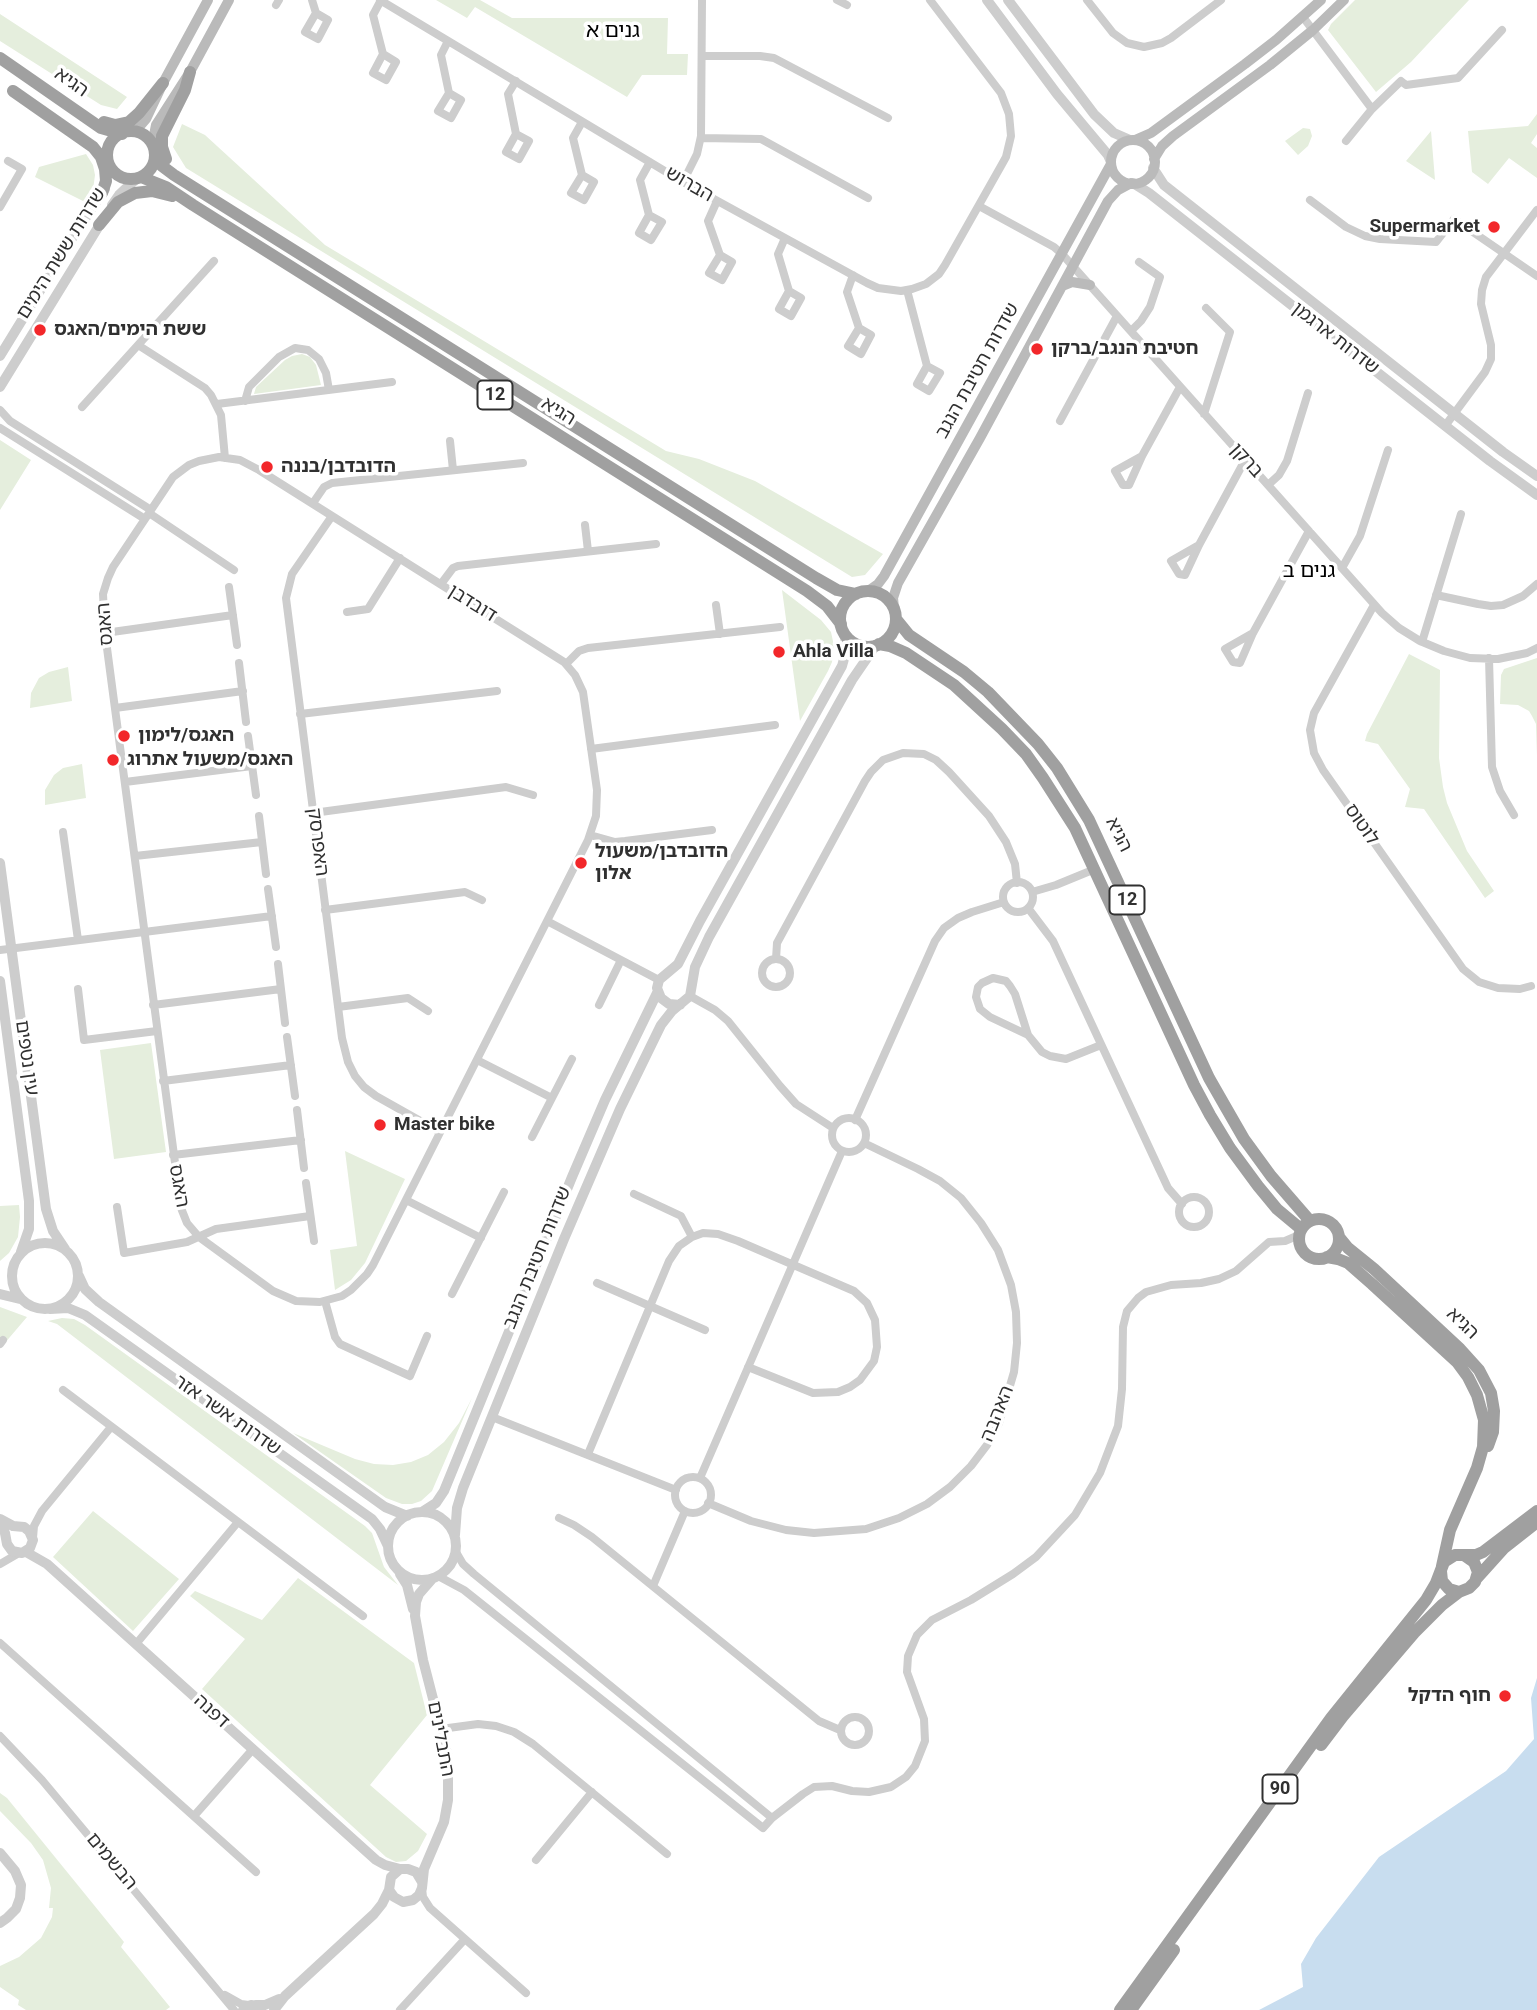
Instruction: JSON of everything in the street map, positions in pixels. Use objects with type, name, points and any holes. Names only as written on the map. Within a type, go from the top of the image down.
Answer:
[{"type":"highway","name":"הגיא","points":[[0,58],[101,128],[127,133]]},
{"type":"highway","points":[[190,72],[185,90],[165,119],[162,136],[164,156],[202,192]]},
{"type":"highway","name":"הגיא","points":[[0,83],[94,136],[109,158]]},
{"type":"highway","points":[[58,97],[87,116],[116,125],[129,122],[147,109],[163,83]]},
{"type":"highway","points":[[13,91],[93,147],[101,157],[105,169],[103,193]]},
{"type":"highway","points":[[109,158],[112,142],[127,133]]},
{"type":"highway","name":"12","points":[[127,133],[145,136],[154,151]]},
{"type":"highway","points":[[138,178],[151,169],[154,151]]},
{"type":"highway","name":"הגיא","points":[[154,151],[166,169],[816,578],[837,590],[862,593]]},
{"type":"highway","name":"12","points":[[109,158],[118,175],[138,178]]},
{"type":"highway","name":"הגיא","points":[[138,178],[162,184],[813,595],[830,610],[843,629]]},
{"type":"highway","points":[[99,225],[118,202],[144,191],[171,195],[193,205]]},
{"type":"highway","points":[[843,629],[843,608],[849,599],[862,593]]},
{"type":"highway","name":"12","points":[[862,593],[884,596],[895,613]]},
{"type":"highway","points":[[878,645],[891,634],[895,613]]},
{"type":"highway","name":"הגיא","points":[[895,613],[909,635],[964,672],[988,692],[1057,768],[1089,820],[1209,1078],[1244,1139],[1303,1228]]},
{"type":"highway","name":"12","points":[[843,629],[858,644],[878,645]]},
{"type":"highway","name":"הגיא","points":[[878,645],[890,646],[906,653],[954,685],[1026,754],[1075,828],[1210,1115],[1258,1186],[1277,1209],[1303,1228]]},
{"type":"highway","name":"12","points":[[1328,1257],[1318,1259],[1307,1256],[1300,1247],[1303,1228],[1322,1219],[1337,1229],[1339,1237]]},
{"type":"highway","points":[[1328,1257],[1338,1247],[1339,1237]]},
{"type":"highway","name":"הגיא","points":[[1339,1237],[1460,1349],[1481,1373],[1490,1393],[1494,1420],[1490,1440],[1453,1522],[1441,1568]]},
{"type":"highway","name":"הגיא","points":[[1328,1257],[1342,1260],[1356,1269],[1463,1370],[1477,1395],[1484,1420],[1485,1440],[1477,1468]]},
{"type":"highway","points":[[1459,1591],[1449,1589],[1442,1581],[1441,1568],[1451,1556],[1476,1555],[1483,1552],[1537,1511]]},
{"type":"highway","points":[[1453,1522],[1452,1538],[1462,1555],[1477,1567],[1477,1578]]},
{"type":"highway","name":"90","points":[[1132,2010],[1343,1716],[1414,1633],[1442,1605],[1459,1591],[1469,1588],[1504,1548],[1537,1522]]},
{"type":"highway","name":"90","points":[[1120,2010],[1331,1718],[1426,1600],[1441,1568]]},
{"type":"main road","points":[[163,83],[208,0]]},
{"type":"main road","points":[[190,72],[229,0]]},
{"type":"main road","points":[[1321,0],[1230,75],[1145,137],[1117,146],[1112,153],[1111,163],[1117,177],[1132,183],[1145,180],[1162,146],[1173,136],[1255,77],[1344,0]]},
{"type":"main road","points":[[127,133],[144,123],[147,109]]},
{"type":"main road","points":[[154,151],[154,130],[165,119]]},
{"type":"main road","points":[[1133,140],[1148,146],[1154,163]]},
{"type":"main road","name":"שדרות חטיבת הנגב","points":[[862,593],[878,584],[889,566],[1111,163]]},
{"type":"main road","name":"שדרות חטיבת הנגב","points":[[895,613],[894,593],[903,575],[1110,198],[1120,188],[1132,183]]},
{"type":"main road","points":[[1062,286],[1072,282],[1090,285]]},
{"type":"street","points":[[312,0],[316,13]]},
{"type":"street","points":[[381,0],[373,15],[383,54]]},
{"type":"street","name":"הברוש","points":[[381,0],[717,201],[878,288],[907,290]]},
{"type":"street","points":[[683,182],[694,162],[701,138],[702,0]]},
{"type":"street","points":[[837,0],[847,5]]},
{"type":"street","points":[[927,366],[907,290],[922,286],[939,274],[1006,157],[1011,136],[1006,103],[994,83],[930,0]]},
{"type":"street","points":[[987,0],[1057,94],[1108,155],[1111,163]]},
{"type":"street","points":[[1008,0],[1094,114],[1114,133],[1133,140]]},
{"type":"street","points":[[1087,0],[1113,33],[1127,43],[1144,47],[1171,38],[1221,0]]},
{"type":"street","points":[[1303,17],[1373,109]]},
{"type":"street","points":[[1346,142],[1401,81],[1406,85],[1458,78],[1503,30]]},
{"type":"street","points":[[448,41],[441,55],[449,93]]},
{"type":"street","points":[[702,56],[774,58],[888,118]]},
{"type":"street","points":[[516,81],[508,94],[516,134]]},
{"type":"street","points":[[582,122],[573,138],[582,175]]},
{"type":"street","points":[[701,138],[761,139],[868,198]]},
{"type":"street","name":"שדרות ששת הימים","points":[[0,356],[103,193],[109,179],[109,158]]},
{"type":"street","points":[[0,207],[22,169],[8,161]]},
{"type":"street","points":[[649,215],[640,180],[650,162]]},
{"type":"street","name":"שדרות ארגמן","points":[[1154,163],[1164,185],[1537,476]]},
{"type":"street","name":"שדרות ששת הימים","points":[[0,387],[117,197],[138,178]]},
{"type":"street","name":"שדרות ארגמן","points":[[1132,183],[1149,193],[1500,469],[1537,495]]},
{"type":"street","points":[[1310,200],[1346,227],[1365,236],[1389,240],[1436,242],[1454,219],[1537,276]]},
{"type":"street","points":[[717,201],[708,221],[720,255]]},
{"type":"street","name":"ברקן","points":[[979,206],[1062,254],[1374,605],[1399,628],[1422,642],[1470,658],[1498,659],[1537,648]]},
{"type":"street","points":[[1445,426],[1489,363],[1491,350],[1482,311],[1482,290],[1486,277],[1537,210]]},
{"type":"street","points":[[785,238],[778,254],[789,291]]},
{"type":"street","points":[[82,407],[214,261]]},
{"type":"street","points":[[1130,331],[1150,307],[1160,277],[1139,262]]},
{"type":"street","points":[[853,275],[847,292],[859,328]]},
{"type":"street","points":[[1204,414],[1230,332],[1206,308]]},
{"type":"street","points":[[1060,421],[1117,316]]},
{"type":"street","points":[[138,345],[205,388],[217,404],[223,422],[225,458]]},
{"type":"street","points":[[245,401],[249,387],[279,357],[295,348],[309,349],[319,359],[326,373],[329,390]]},
{"type":"street","points":[[217,404],[392,382]]},
{"type":"street","points":[[1142,456],[1180,387]]},
{"type":"street","points":[[1268,485],[1279,475],[1287,461],[1308,393]]},
{"type":"street","points":[[0,410],[10,421],[234,570]]},
{"type":"street","points":[[0,428],[148,514]]},
{"type":"street","points":[[450,441],[453,470]]},
{"type":"street","points":[[1342,568],[1360,536],[1388,450]]},
{"type":"street","name":"דובדבן","points":[[148,514],[173,477],[180,470],[198,461],[225,458],[250,464],[566,664],[583,692],[598,801],[590,835],[547,921]]},
{"type":"street","points":[[1199,545],[1245,460]]},
{"type":"street","points":[[313,503],[324,487],[331,483],[523,463]]},
{"type":"street","name":"האגס","points":[[148,514],[113,567],[103,600],[105,633],[181,1208],[187,1223],[200,1237],[273,1291],[308,1303],[325,1301]]},
{"type":"street","points":[[1422,642],[1461,514]]},
{"type":"street","name":"האפרסק","points":[[332,516],[295,569],[286,593],[345,1055],[359,1082],[376,1097],[440,1132]]},
{"type":"street","points":[[585,525],[589,551]]},
{"type":"street","points":[[1253,634],[1309,531]]},
{"type":"street","points":[[441,584],[453,568],[458,566],[656,544]]},
{"type":"street","points":[[346,612],[368,609],[400,558]]},
{"type":"street","points":[[1436,595],[1491,606],[1503,605],[1524,596],[1537,584]]},
{"type":"street","points":[[229,587],[237,645]]},
{"type":"street","points":[[716,605],[720,634]]},
{"type":"street","name":"לוטוס","points":[[1374,605],[1314,713],[1310,737],[1314,753],[1323,770],[1463,969],[1479,982],[1498,988],[1520,989],[1531,986]]},
{"type":"street","points":[[105,633],[233,615]]},
{"type":"street","points":[[566,664],[579,651],[588,649],[780,627]]},
{"type":"street","points":[[843,629],[846,652],[842,666],[699,921],[678,964],[659,986],[661,998],[667,1003],[680,1004],[691,991],[696,964],[710,934],[854,676],[878,645]]},
{"type":"street","points":[[1489,658],[1492,767],[1500,791],[1514,816]]},
{"type":"street","points":[[239,663],[246,722]]},
{"type":"street","points":[[115,708],[243,691]]},
{"type":"street","points":[[300,714],[497,691]]},
{"type":"street","points":[[591,749],[775,725]]},
{"type":"street","points":[[248,736],[256,794]]},
{"type":"street","points":[[776,959],[777,943],[871,772],[883,761],[903,753],[924,754],[936,760],[989,816],[1006,842],[1015,864],[1017,883]]},
{"type":"street","points":[[125,782],[252,766]]},
{"type":"street","points":[[313,813],[506,787],[533,795]]},
{"type":"street","points":[[259,816],[266,874]]},
{"type":"street","points":[[590,835],[615,842],[712,830]]},
{"type":"street","points":[[63,832],[78,940]]},
{"type":"street","points":[[135,856],[262,842]]},
{"type":"street","name":"עין נטפים","points":[[0,863],[46,1209],[52,1231],[65,1249]]},
{"type":"street","points":[[1032,892],[1056,886],[1095,869]]},
{"type":"street","points":[[1017,883],[1024,884],[1032,892],[1032,903],[1018,912],[1008,908],[1004,902],[1004,892],[1017,883]]},
{"type":"street","points":[[268,889],[276,947]]},
{"type":"street","points":[[325,910],[465,892],[482,900]]},
{"type":"street","points":[[855,1120],[935,941],[944,928],[958,918],[1004,902]]},
{"type":"street","points":[[1028,908],[1053,941],[1168,1188],[1182,1204]]},
{"type":"street","points":[[0,950],[272,916]]},
{"type":"street","points":[[427,1336],[410,1376],[340,1344],[335,1337],[325,1301],[342,1296],[368,1274],[547,921],[621,960],[659,986]]},
{"type":"street","points":[[599,1005],[621,960]]},
{"type":"street","points":[[278,964],[285,1023]]},
{"type":"street","points":[[669,972],[678,971],[685,974],[691,991],[728,1021],[796,1104],[834,1128]]},
{"type":"street","points":[[1028,1035],[990,1017],[980,1009],[976,997],[978,987],[982,983],[993,978],[1006,981],[1015,994],[1028,1035],[1042,1052],[1057,1058],[1076,1056],[1101,1045]]},
{"type":"street","name":"עין נטפים","points":[[0,981],[29,1201],[29,1229],[21,1252]]},
{"type":"street","name":"שדרות חטיבת הנגב","points":[[422,1512],[436,1503],[444,1491],[572,1177],[659,986]]},
{"type":"street","points":[[78,989],[84,1040],[157,1031]]},
{"type":"street","points":[[153,1005],[281,989]]},
{"type":"street","points":[[338,1007],[408,998],[428,1011]]},
{"type":"street","name":"שדרות חטיבת הנגב","points":[[455,1535],[460,1498],[575,1213],[620,1109],[661,1025],[680,1004]]},
{"type":"street","points":[[287,1037],[295,1096]]},
{"type":"street","points":[[532,1137],[572,1059]]},
{"type":"street","points":[[477,1060],[552,1098]]},
{"type":"street","points":[[163,1081],[291,1066]]},
{"type":"street","points":[[297,1110],[304,1168]]},
{"type":"street","points":[[842,1120],[855,1120],[864,1129],[864,1143],[855,1151],[842,1151],[833,1142],[834,1128],[842,1120]]},
{"type":"street","points":[[173,1155],[300,1140]]},
{"type":"street","name":"האהבה","points":[[708,1503],[751,1521],[786,1530],[814,1533],[866,1529],[899,1518],[927,1504],[950,1487],[971,1466],[999,1423],[1014,1372],[1017,1343],[1016,1312],[1011,1285],[998,1250],[974,1214],[951,1190],[918,1169],[864,1143]]},
{"type":"street","points":[[699,1478],[842,1151]]},
{"type":"street","points":[[306,1183],[313,1241]]},
{"type":"street","points":[[452,1294],[504,1192]]},
{"type":"street","points":[[634,1194],[681,1216],[692,1237]]},
{"type":"street","points":[[406,1200],[481,1238]]},
{"type":"street","points":[[117,1207],[124,1253],[187,1242],[216,1229],[310,1216]]},
{"type":"street","points":[[436,1577],[464,1590],[763,1828],[772,1818],[814,1787],[832,1786],[852,1791],[878,1791],[896,1784],[915,1766],[923,1748],[926,1731],[907,1672],[913,1641],[920,1630],[932,1620],[971,1600],[1036,1556],[1065,1527],[1084,1502],[1107,1457],[1118,1426],[1124,1319],[1127,1311],[1138,1297],[1146,1292],[1162,1287],[1219,1279],[1236,1270],[1269,1242],[1284,1241],[1303,1228]]},
{"type":"street","points":[[587,1454],[669,1261],[679,1246],[692,1237],[703,1233],[719,1234],[854,1291],[867,1303],[875,1320],[877,1347],[874,1361],[860,1380],[838,1392],[813,1393],[802,1390],[748,1367]]},
{"type":"street","points":[[0,1272],[30,1246],[40,1242],[56,1244],[75,1260],[79,1276],[77,1286],[61,1305],[50,1308],[34,1307],[15,1291],[12,1281],[14,1262]]},
{"type":"street","name":"שדרות אשר אזר","points":[[79,1276],[85,1289],[99,1303],[383,1505],[407,1516]]},
{"type":"street","points":[[597,1283],[705,1330]]},
{"type":"street","points":[[0,1294],[23,1300]]},
{"type":"street","name":"שדרות אשר אזר","points":[[50,1308],[72,1309],[88,1317],[372,1519],[388,1546]]},
{"type":"street","points":[[63,1391],[363,1616]]},
{"type":"street","points":[[492,1417],[676,1490]]},
{"type":"street","points":[[0,1563],[10,1531],[32,1520],[42,1511],[111,1427]]},
{"type":"street","points":[[685,1478],[699,1478],[709,1488],[708,1503],[699,1511],[685,1511],[680,1508],[676,1502],[676,1490],[680,1482],[685,1478]]},
{"type":"street","points":[[0,1563],[30,1548],[34,1525],[42,1511]]},
{"type":"street","points":[[653,1586],[685,1511]]},
{"type":"street","points":[[422,1512],[443,1518],[450,1526],[455,1535],[456,1552],[450,1566],[436,1577],[417,1580],[398,1570],[390,1557],[388,1546],[392,1530],[398,1522],[422,1512]]},
{"type":"street","points":[[559,1518],[592,1536],[819,1721],[840,1730]]},
{"type":"street","points":[[0,1521],[29,1531],[33,1539]]},
{"type":"street","points":[[0,1521],[12,1551],[22,1552]]},
{"type":"street","points":[[136,1644],[239,1522]]},
{"type":"street","name":"דפנה","points":[[33,1539],[38,1553],[47,1564],[376,1860],[384,1870],[389,1886]]},
{"type":"street","name":"דפנה","points":[[22,1552],[47,1564]]},
{"type":"street","points":[[456,1552],[463,1564],[474,1574],[772,1818]]},
{"type":"street","name":"התבלינים","points":[[398,1570],[407,1585],[448,1757],[448,1800],[441,1833],[424,1872],[422,1885]]},
{"type":"street","name":"התבלינים","points":[[416,1623],[417,1597],[423,1587],[436,1577]]},
{"type":"street","points":[[0,1643],[257,1872]]},
{"type":"street","points":[[441,1729],[478,1724],[514,1732],[533,1744],[667,1854]]},
{"type":"street","name":"הבשמים","points":[[0,1736],[42,1780],[234,2010]]},
{"type":"street","points":[[194,1816],[253,1749]]},
{"type":"street","points":[[536,1860],[592,1792]]},
{"type":"street","points":[[0,1853],[15,1871],[21,1885],[16,1909],[0,1923]]},
{"type":"street","points":[[274,2010],[285,1996],[374,1914],[384,1901],[394,1873],[419,1865],[431,1854]]},
{"type":"street","name":"דפנה","points":[[376,1860],[404,1869]]},
{"type":"street","points":[[404,1869],[417,1873],[423,1897],[432,1910],[526,1993]]},
{"type":"street","points":[[374,1914],[390,1905],[417,1897],[422,1885]]},
{"type":"street","points":[[389,1886],[394,1897],[432,1910]]},
{"type":"street","points":[[404,2009],[465,1939]]},
{"type":"street","name":"הבשמים","points":[[220,1991],[253,2008]]},
{"type":"street","points":[[253,2008],[285,1996]]},
{"type":"green space","points":[[436,0],[480,0],[512,18],[668,18],[667,54],[688,54],[687,75],[642,75],[627,97],[475,7],[467,18]]},
{"type":"green space","points":[[1355,0],[1469,0],[1411,62],[1376,92],[1328,30]]},
{"type":"green space","points":[[0,14],[127,97],[117,109],[101,105],[0,41]]},
{"type":"green space","points":[[1537,114],[1537,134],[1531,143],[1537,148],[1537,178],[1509,158],[1488,184],[1472,172],[1468,131],[1528,126]]},
{"type":"green space","points":[[182,124],[205,135],[325,245],[666,451],[699,459],[755,481],[883,554],[865,575],[852,577],[186,168],[173,147]]},
{"type":"green space","points":[[1303,128],[1310,129],[1312,136],[1308,146],[1298,155],[1285,141]]},
{"type":"green space","points":[[1431,131],[1435,180],[1406,161]]},
{"type":"green space","points":[[86,154],[93,165],[95,175],[93,190],[87,203],[35,177],[39,167]]},
{"type":"green space","points":[[302,354],[310,357],[316,365],[321,385],[254,394],[256,387],[285,360]]},
{"type":"green space","points":[[0,440],[31,460],[0,510]]},
{"type":"green space","points":[[782,590],[821,620],[831,632],[834,646],[828,671],[800,721]]},
{"type":"green space","points":[[1409,654],[1440,670],[1439,758],[1443,787],[1467,851],[1494,891],[1485,898],[1424,809],[1405,807],[1410,789],[1378,744],[1365,741]]},
{"type":"green space","points":[[1537,658],[1537,756],[1536,724],[1529,711],[1518,705],[1500,704],[1501,675],[1504,669]]},
{"type":"green space","points":[[68,667],[72,701],[30,708],[31,693],[39,678]]},
{"type":"green space","points":[[82,764],[86,798],[45,805],[45,790],[54,775],[63,768]]},
{"type":"green space","points":[[151,1043],[166,1152],[114,1159],[100,1050]]},
{"type":"green space","points":[[345,1151],[405,1179],[365,1263],[351,1280],[335,1290],[330,1250],[357,1246]]},
{"type":"green space","points":[[19,1205],[18,1237],[9,1253],[0,1261],[0,1206]]},
{"type":"green space","points":[[0,1307],[27,1317],[4,1344],[0,1341]]},
{"type":"green space","points":[[74,1319],[85,1325],[365,1526],[372,1533],[384,1567],[398,1585],[57,1324],[48,1321]]},
{"type":"green space","points":[[472,1398],[432,1491],[421,1501],[412,1504],[402,1504],[386,1498],[293,1433],[355,1459],[374,1464],[411,1462],[428,1455],[444,1442],[459,1423]]},
{"type":"green space","points":[[93,1511],[179,1579],[133,1631],[53,1557]]},
{"type":"green space","points":[[298,1578],[414,1663],[427,1715],[370,1785],[427,1834],[418,1851],[406,1861],[396,1862],[386,1857],[202,1689],[245,1639],[190,1596],[195,1591],[262,1620]]},
{"type":"green space","points":[[0,1793],[7,1798],[124,1942],[121,1947],[170,2007],[166,2010],[26,2010],[18,2005],[19,2000],[0,1987],[0,1966],[19,1957],[41,1938],[52,1917],[53,1908],[49,1908],[51,1888],[43,1860],[31,1843],[0,1811]]},
{"type":"water","points":[[1537,1678],[1537,2010],[1259,2010],[1303,1987],[1301,1964],[1316,1938],[1379,1857],[1506,1771],[1534,1739],[1531,1698]]},
{"type":"place","name":"Supermarket","points":[[1494,227]]},
{"type":"place","name":"ששת הימים/האגס","points":[[40,330]]},
{"type":"place","name":"חטיבת הנגב/ברקן","points":[[1037,349]]},
{"type":"place","name":"הדובדבן/בננה","points":[[267,467]]},
{"type":"place","name":"Ahla Villa","points":[[779,652]]},
{"type":"place","name":"האגס/לימון","points":[[124,736]]},
{"type":"place","name":"האגס/משעול אתרוג","points":[[113,760]]},
{"type":"place","name":"הדובדבן/משעול אלון","points":[[581,863]]},
{"type":"place","name":"Master bike","points":[[380,1125]]},
{"type":"place","name":"חוף הדקל","points":[[1505,1696]]},
{"type":"district","name":"גנים א","points":[[613,32]]},
{"type":"district","name":"גנים ב","points":[[1309,572]]}]
